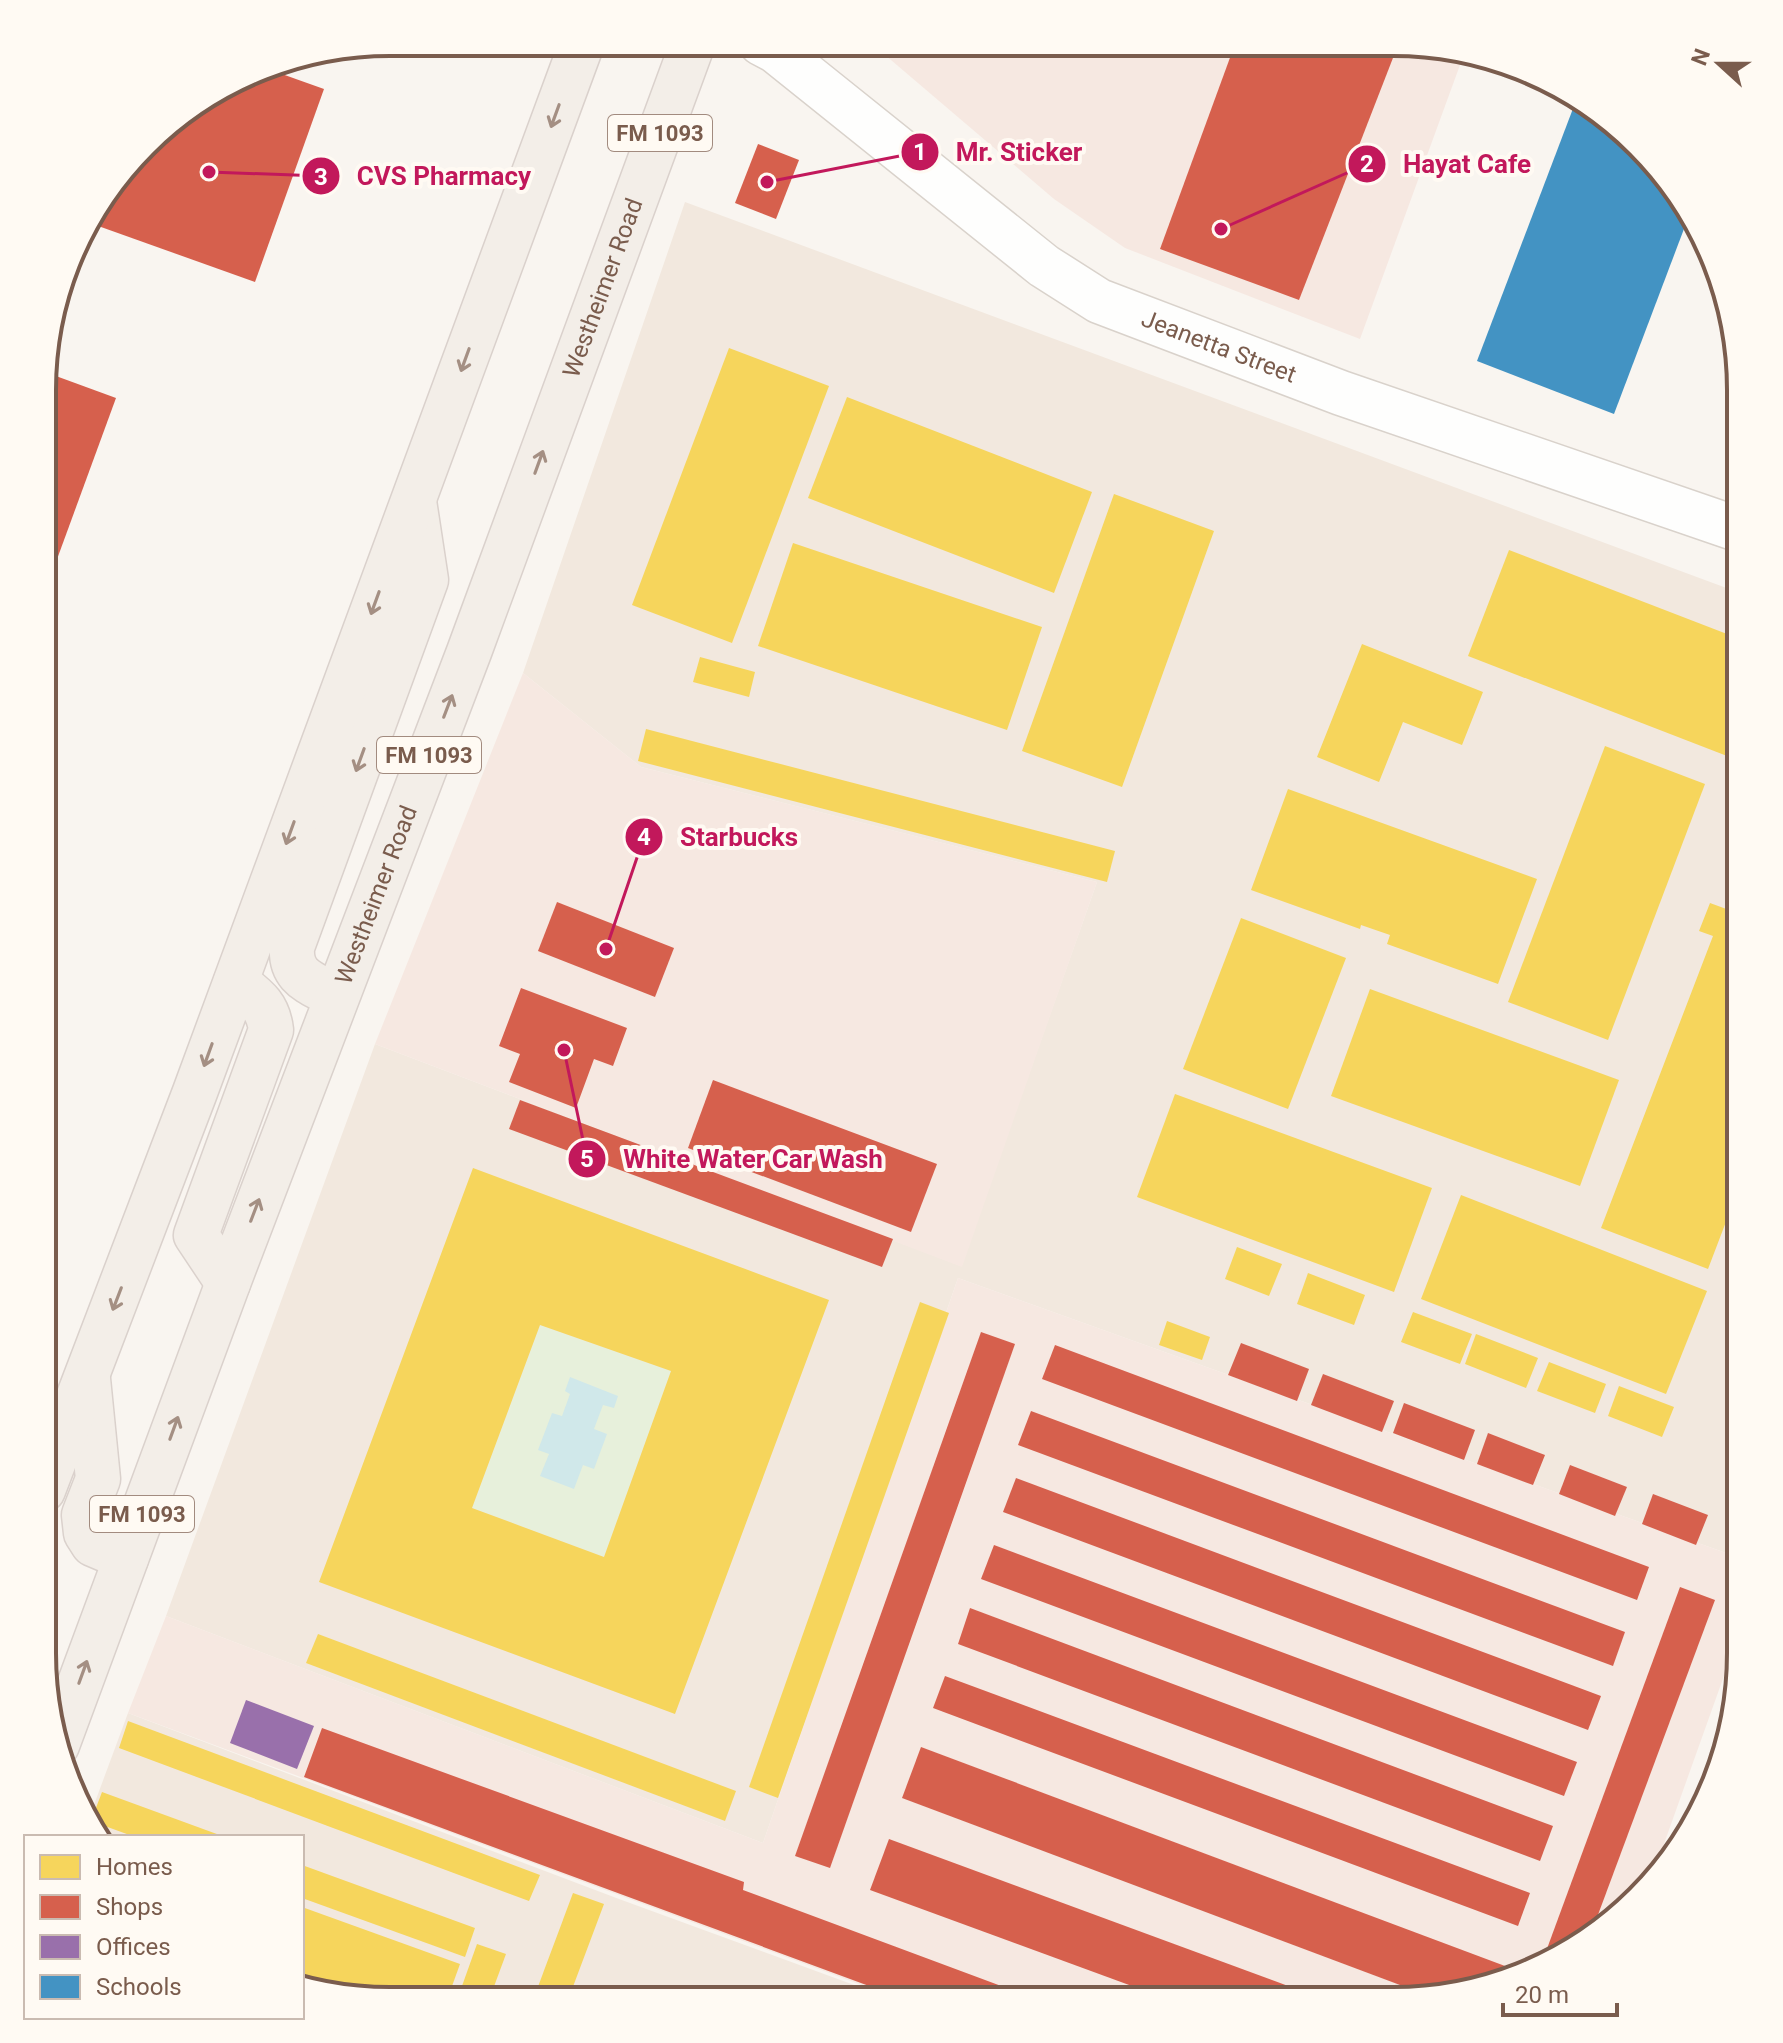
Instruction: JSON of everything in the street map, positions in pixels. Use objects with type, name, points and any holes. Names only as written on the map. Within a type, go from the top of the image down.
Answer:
[{"type":"main road","points":[[56,1457],[236,982],[577,56]]},
{"type":"main road","name":"Westheimer Road","points":[[64,1726],[228,1283],[469,652],[688,56]]},
{"type":"main road","points":[[336,997],[296,972],[291,964],[292,947],[426,580],[414,498]]},
{"type":"main road","points":[[228,1283],[196,1235],[271,1030],[269,1014],[263,1003],[236,982]]},
{"type":"main road","points":[[88,1377],[98,1479],[84,1515],[86,1533],[93,1544],[126,1558]]},
{"type":"street","name":"Jeanetta Street","points":[[782,56],[1044,266],[1099,301],[1341,393],[1727,526]]},
{"type":"shaded area","points":[[886,56],[1393,56],[1461,63],[1360,339],[1125,248],[1054,199]]},
{"type":"shaded area","points":[[685,202],[1727,588],[1727,1553],[958,1278],[763,1843],[166,1616],[375,1044],[961,1266],[1097,882],[641,767],[523,673]]},
{"type":"shaded area","points":[[523,673],[641,767],[1097,882],[962,1267],[375,1044]]},
{"type":"shaded area","points":[[958,1278],[1727,1553],[1726,1670],[1661,1852],[1613,1904],[1560,1942],[1521,1962],[1479,1976],[1436,1984],[1393,1987],[867,1987],[128,1713],[166,1616],[763,1843]]},
{"type":"shaded area","points":[[128,1713],[859,1987],[390,1987],[325,1981],[304,1976],[304,1835],[110,1835],[93,1807]]},
{"type":"green space","points":[[540,1325],[671,1371],[604,1557],[472,1508]]},
{"type":"water","points":[[570,1377],[618,1396],[614,1408],[603,1405],[594,1429],[607,1434],[594,1469],[583,1465],[574,1489],[540,1476],[549,1454],[538,1450],[552,1413],[562,1416],[570,1394],[565,1391]]},
{"type":"building: Homes","points":[[729,348],[829,386],[732,643],[632,605]]},
{"type":"building: Homes","points":[[847,397],[1092,492],[1054,593],[808,498]]},
{"type":"building: Homes","points":[[1114,494],[1214,531],[1122,787],[1022,751]]},
{"type":"building: Homes","points":[[793,543],[1042,627],[1007,730],[758,646]]},
{"type":"building: Homes","points":[[1509,550],[1727,634],[1727,756],[1468,656]]},
{"type":"building: Homes","points":[[1362,644],[1483,692],[1462,745],[1403,722],[1379,782],[1317,757]]},
{"type":"building: Homes","points":[[700,657],[755,672],[749,697],[693,682]]},
{"type":"building: Homes","points":[[646,729],[1115,851],[1107,882],[638,761]]},
{"type":"building: Homes","points":[[1605,746],[1705,784],[1608,1040],[1508,1002]]},
{"type":"building: Homes","points":[[1288,789],[1537,879],[1498,984],[1387,944],[1390,935],[1361,925],[1360,929],[1251,890]]},
{"type":"building: Homes","points":[[1710,903],[1727,909],[1727,1219],[1708,1269],[1601,1228],[1713,936],[1699,931]]},
{"type":"building: Homes","points":[[1241,918],[1346,958],[1288,1109],[1183,1069]]},
{"type":"building: Homes","points":[[1370,989],[1619,1080],[1580,1186],[1331,1096]]},
{"type":"building: Homes","points":[[1175,1094],[1432,1188],[1394,1292],[1137,1197]]},
{"type":"building: Homes","points":[[473,1168],[829,1300],[675,1714],[319,1582]],"holes":[[[540,1325],[671,1371],[604,1557],[472,1508]]]},
{"type":"building: Homes","points":[[1461,1195],[1707,1291],[1666,1394],[1421,1299]]},
{"type":"building: Homes","points":[[1237,1247],[1282,1264],[1269,1296],[1225,1279]]},
{"type":"building: Homes","points":[[1308,1273],[1365,1295],[1354,1325],[1297,1304]]},
{"type":"building: Homes","points":[[920,1302],[949,1313],[778,1798],[749,1787]]},
{"type":"building: Homes","points":[[1413,1312],[1472,1334],[1460,1364],[1401,1342]]},
{"type":"building: Homes","points":[[1167,1321],[1210,1337],[1202,1360],[1159,1345]]},
{"type":"building: Homes","points":[[1476,1334],[1538,1358],[1526,1388],[1465,1364]]},
{"type":"building: Homes","points":[[1549,1362],[1606,1384],[1595,1413],[1537,1391]]},
{"type":"building: Homes","points":[[1619,1386],[1674,1407],[1662,1437],[1608,1416]]},
{"type":"building: Homes","points":[[318,1634],[736,1791],[725,1821],[306,1663]]},
{"type":"building: Homes","points":[[128,1721],[540,1875],[529,1901],[119,1748]]},
{"type":"building: Homes","points":[[102,1792],[220,1835],[130,1835],[105,1826],[95,1810]]},
{"type":"building: Homes","points":[[304,1866],[475,1928],[465,1957],[304,1899]]},
{"type":"building: Homes","points":[[573,1893],[604,1904],[573,1987],[538,1987]]},
{"type":"building: Homes","points":[[304,1908],[460,1964],[452,1987],[368,1986],[304,1976]]},
{"type":"building: Homes","points":[[477,1944],[506,1954],[494,1987],[462,1987]]},
{"type":"building: Shops","points":[[1231,56],[1394,56],[1299,300],[1160,249]]},
{"type":"building: Shops","points":[[282,74],[324,89],[255,282],[99,226],[125,187],[170,139],[205,112],[242,90]]},
{"type":"building: Shops","points":[[758,144],[799,160],[776,219],[735,203]]},
{"type":"building: Shops","points":[[57,376],[116,398],[56,562]]},
{"type":"building: Shops","points":[[557,902],[674,948],[655,997],[538,951]]},
{"type":"building: Shops","points":[[521,988],[627,1028],[613,1066],[594,1059],[576,1108],[509,1082],[520,1054],[499,1046]]},
{"type":"building: Shops","points":[[713,1080],[937,1164],[911,1232],[688,1148]]},
{"type":"building: Shops","points":[[520,1100],[893,1239],[882,1267],[509,1129]]},
{"type":"building: Shops","points":[[981,1332],[1015,1344],[830,1868],[795,1856]]},
{"type":"building: Shops","points":[[1241,1343],[1309,1369],[1297,1401],[1228,1375]]},
{"type":"building: Shops","points":[[1055,1345],[1649,1567],[1637,1600],[1042,1379]]},
{"type":"building: Shops","points":[[1323,1374],[1394,1401],[1382,1432],[1311,1405]]},
{"type":"building: Shops","points":[[1404,1403],[1475,1430],[1464,1460],[1393,1433]]},
{"type":"building: Shops","points":[[1031,1411],[1625,1632],[1613,1666],[1018,1445]]},
{"type":"building: Shops","points":[[1488,1433],[1545,1455],[1533,1485],[1477,1464]]},
{"type":"building: Shops","points":[[1570,1465],[1627,1487],[1615,1516],[1559,1494]]},
{"type":"building: Shops","points":[[1016,1478],[1601,1696],[1588,1730],[1003,1512]]},
{"type":"building: Shops","points":[[1653,1494],[1708,1515],[1696,1545],[1642,1524]]},
{"type":"building: Shops","points":[[994,1545],[1577,1762],[1564,1796],[981,1579]]},
{"type":"building: Shops","points":[[1680,1587],[1715,1600],[1597,1917],[1547,1950]]},
{"type":"building: Shops","points":[[970,1608],[1553,1826],[1540,1861],[958,1644]]},
{"type":"building: Shops","points":[[945,1676],[1530,1893],[1518,1926],[933,1708]]},
{"type":"building: Shops","points":[[322,1728],[744,1882],[743,1890],[1004,1987],[872,1987],[304,1777]]},
{"type":"building: Shops","points":[[921,1747],[1505,1966],[1458,1981],[1404,1986],[902,1798]]},
{"type":"building: Shops","points":[[889,1839],[1291,1987],[1135,1987],[870,1890]]},
{"type":"building: Offices","points":[[246,1700],[314,1726],[297,1769],[230,1743]]},
{"type":"building: Schools","points":[[1573,109],[1629,154],[1658,187],[1685,227],[1614,414],[1477,361]]},
{"type":"place","name":"CVS Pharmacy","points":[[209,172]]},
{"type":"place","name":"Mr. Sticker","points":[[767,182]]},
{"type":"place","name":"Hayat Cafe","points":[[1221,229]]},
{"type":"place","name":"Starbucks","points":[[606,949]]},
{"type":"place","name":"White Water Car Wash","points":[[564,1050]]}]
